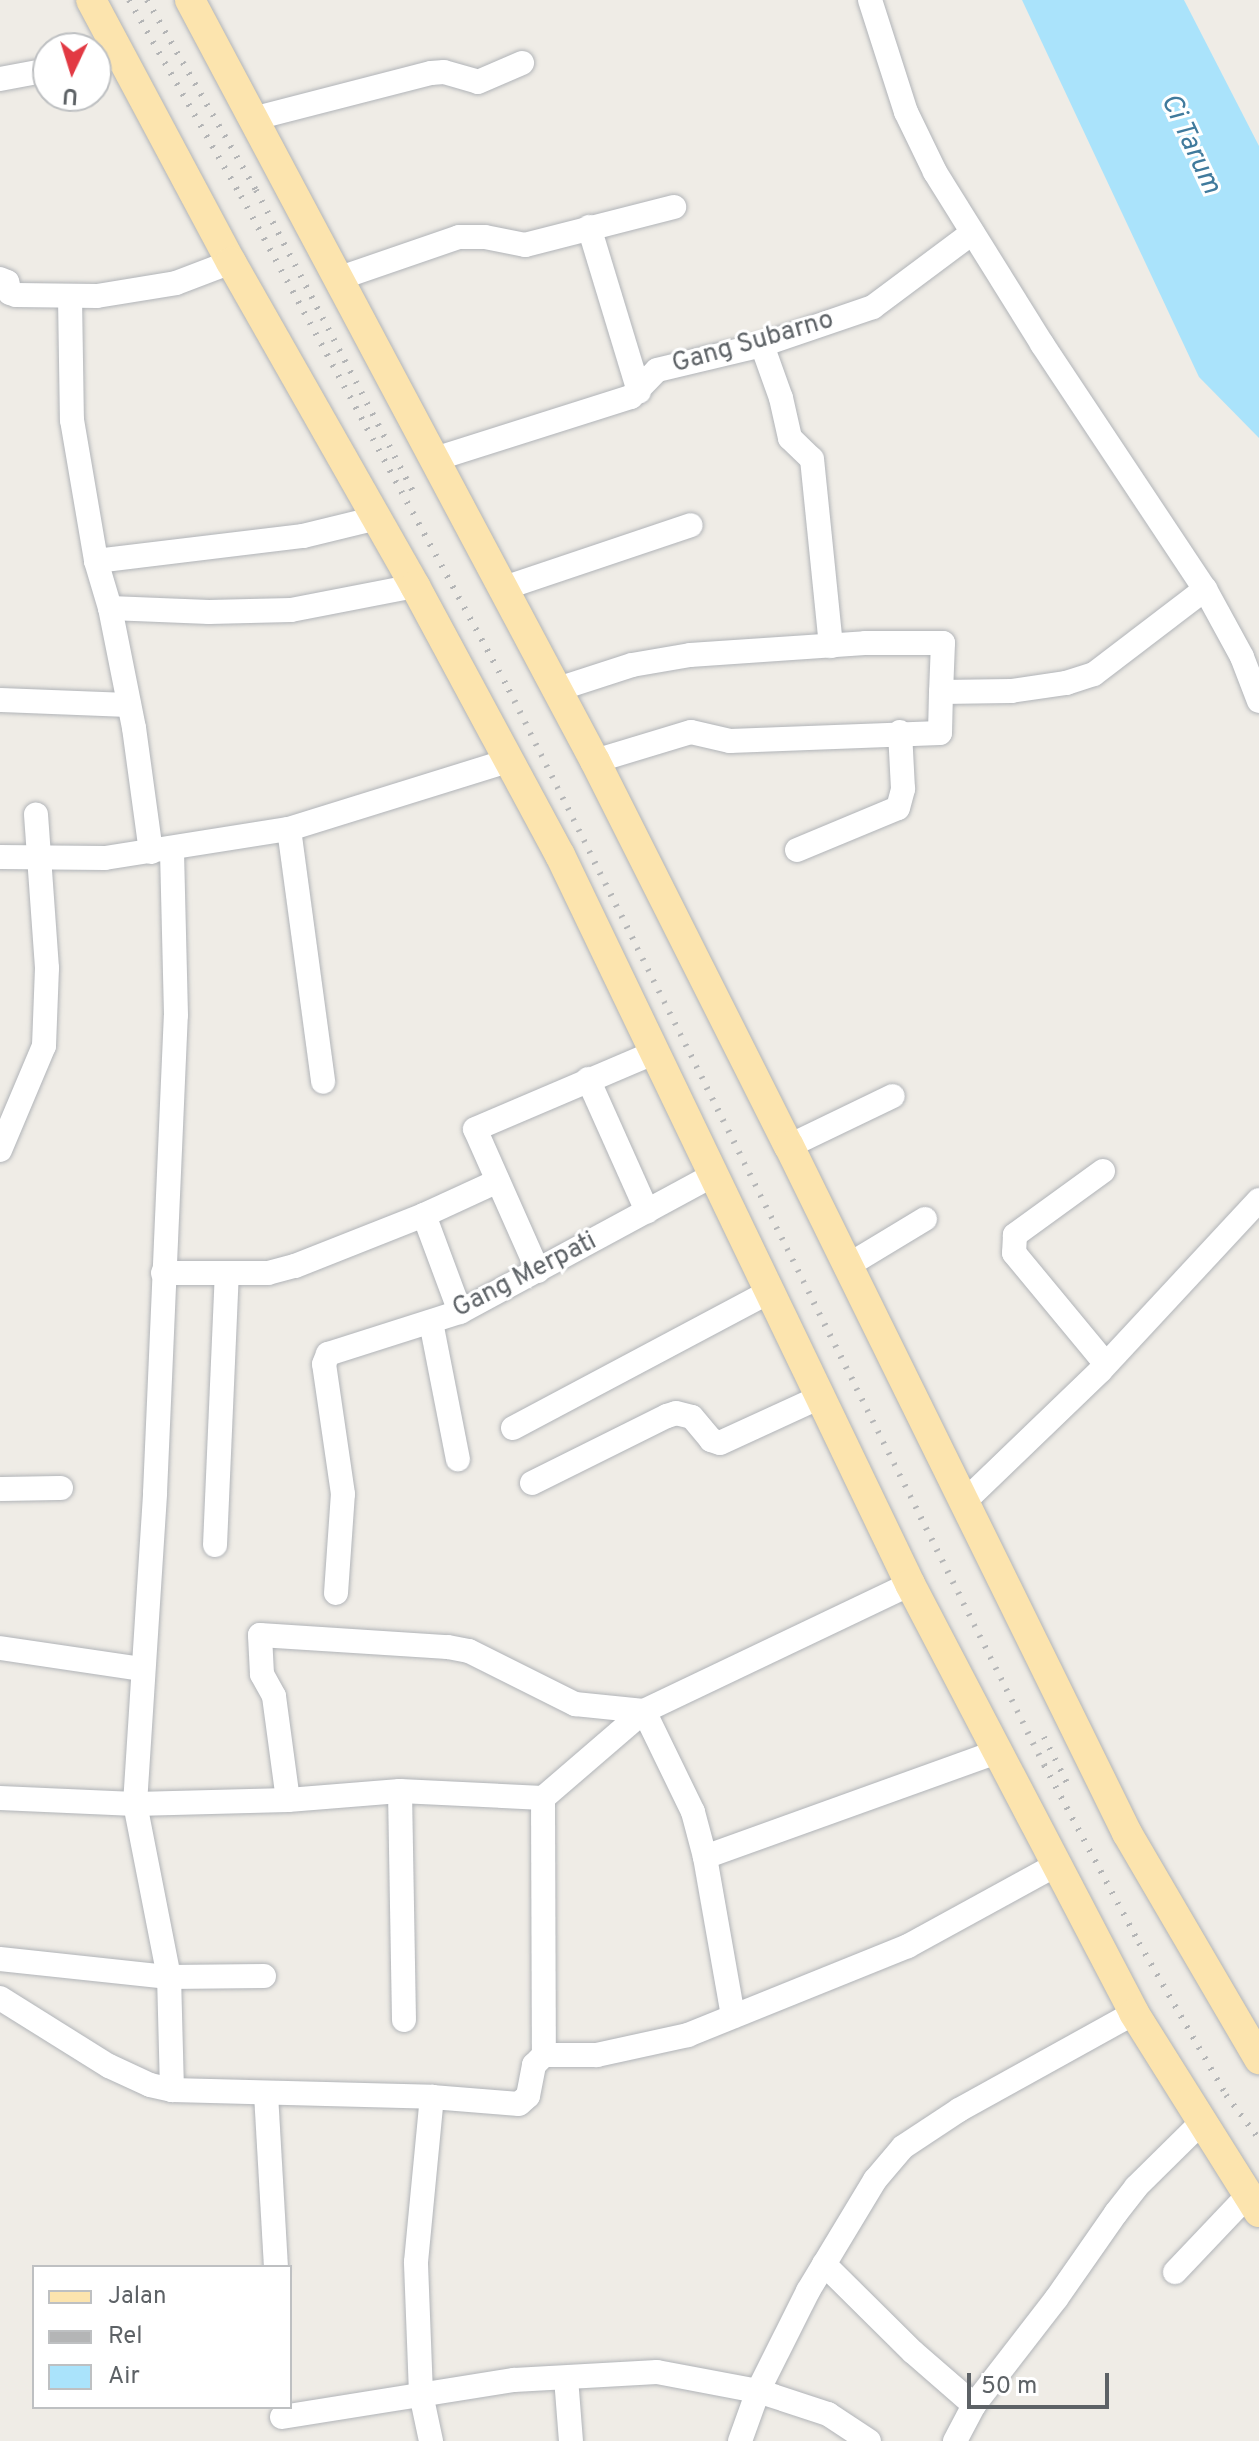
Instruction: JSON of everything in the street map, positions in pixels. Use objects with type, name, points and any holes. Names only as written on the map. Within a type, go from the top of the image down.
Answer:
[{"type":"main road","points":[[91,0],[101,32]]},
{"type":"main road","points":[[190,0],[595,761],[789,1146],[1127,1833],[1259,2059]]},
{"type":"main road","points":[[112,64],[231,262],[510,760],[609,954],[653,1053],[910,1584],[1000,1751],[1134,2013],[1253,2204]]},
{"type":"street","points":[[870,0],[906,112],[972,233],[1205,589],[1242,657],[1259,701]]},
{"type":"street","points":[[252,119],[431,73],[444,72],[478,82],[522,63]]},
{"type":"street","points":[[0,79],[32,73]]},
{"type":"street","points":[[337,279],[459,237],[485,237],[525,245],[674,207]]},
{"type":"street","points":[[589,227],[639,392]]},
{"type":"street","name":"Gang Subarno","points":[[435,459],[639,392],[646,378],[657,370],[762,345],[873,307],[972,233]]},
{"type":"street","points":[[0,279],[7,282],[13,295],[97,296],[176,283],[231,262]]},
{"type":"street","points":[[70,297],[72,420],[96,561],[110,608],[162,851],[176,1015],[155,1493],[135,1804],[169,1977],[172,2090]]},
{"type":"street","points":[[762,345],[790,438],[812,459],[831,646]]},
{"type":"street","points":[[96,561],[303,536],[377,518]]},
{"type":"street","points":[[501,589],[691,525]]},
{"type":"street","points":[[110,608],[209,612],[291,610],[342,603],[415,586]]},
{"type":"street","points":[[941,692],[1011,691],[1066,683],[1094,674],[1205,589]]},
{"type":"street","points":[[555,690],[632,665],[690,655],[943,643],[940,733],[900,732],[730,741],[691,732],[595,761]]},
{"type":"street","points":[[0,700],[129,705]]},
{"type":"street","points":[[797,850],[898,808],[903,789],[900,732]]},
{"type":"street","points":[[0,857],[105,858],[289,829],[510,760]]},
{"type":"street","points":[[0,1150],[10,1101],[44,1046],[48,1006],[42,858],[36,814]]},
{"type":"street","points":[[289,829],[323,1082]]},
{"type":"street","points":[[538,1271],[475,1129],[653,1053]]},
{"type":"street","points":[[588,1079],[647,1211]]},
{"type":"street","points":[[789,1146],[893,1096]]},
{"type":"street","points":[[1103,1171],[1015,1235],[1014,1253],[1105,1363]]},
{"type":"street","name":"Gang Merpati","points":[[336,1593],[343,1494],[324,1364],[328,1354],[460,1312],[712,1176]]},
{"type":"street","points":[[163,1273],[268,1273],[295,1266],[424,1215],[498,1181]]},
{"type":"street","points":[[964,1502],[1105,1363],[1259,1200]]},
{"type":"street","points":[[424,1215],[460,1312]]},
{"type":"street","points":[[847,1266],[925,1219]]},
{"type":"street","points":[[215,1545],[227,1274]]},
{"type":"street","points":[[513,1428],[769,1292]]},
{"type":"street","points":[[431,1322],[458,1459]]},
{"type":"street","points":[[532,1483],[667,1416],[685,1414],[711,1440],[720,1443],[820,1397]]},
{"type":"street","points":[[0,1489],[61,1488]]},
{"type":"street","points":[[0,1798],[135,1804],[288,1800],[400,1791],[543,1798],[644,1711],[910,1584]]},
{"type":"street","points":[[288,1800],[274,1696],[262,1674],[260,1635],[469,1651],[575,1704],[644,1711]]},
{"type":"street","points":[[0,1648],[142,1669]]},
{"type":"street","points":[[644,1711],[693,1812],[705,1857],[733,2016]]},
{"type":"street","points":[[705,1857],[1000,1751]]},
{"type":"street","points":[[400,1791],[404,2020]]},
{"type":"street","points":[[543,1798],[544,2055]]},
{"type":"street","points":[[0,1998],[109,2066],[150,2085],[172,2090],[432,2097],[519,2104],[528,2096],[534,2065],[544,2055],[597,2055],[688,2035],[908,1946],[1056,1865]]},
{"type":"street","points":[[0,1959],[169,1977],[264,1976]]},
{"type":"street","points":[[740,2441],[758,2391],[824,2264],[875,2180],[903,2147],[959,2110],[1134,2013]]},
{"type":"street","points":[[266,2094],[276,2265]]},
{"type":"street","points":[[431,2441],[421,2394],[416,2262],[432,2097]]},
{"type":"street","points":[[955,2441],[974,2405],[1136,2187],[1202,2122]]},
{"type":"street","points":[[1175,2272],[1253,2204]]},
{"type":"street","points":[[824,2264],[913,2352],[974,2405]]},
{"type":"street","points":[[282,2417],[514,2380],[657,2372],[758,2391],[828,2414],[869,2441]]},
{"type":"street","points":[[566,2378],[571,2441]]},
{"type":"water","name":"Ci Tarum","points":[[1022,0],[1184,0],[1259,146],[1259,438],[1199,377]]},
{"type":"railway","points":[[129,0],[241,196],[509,690],[1044,1765],[1139,1943],[1226,2095],[1259,2139]]},
{"type":"railway","points":[[147,0],[256,190],[413,491]]},
{"type":"railway","points":[[1044,1737],[1069,1787]]}]
